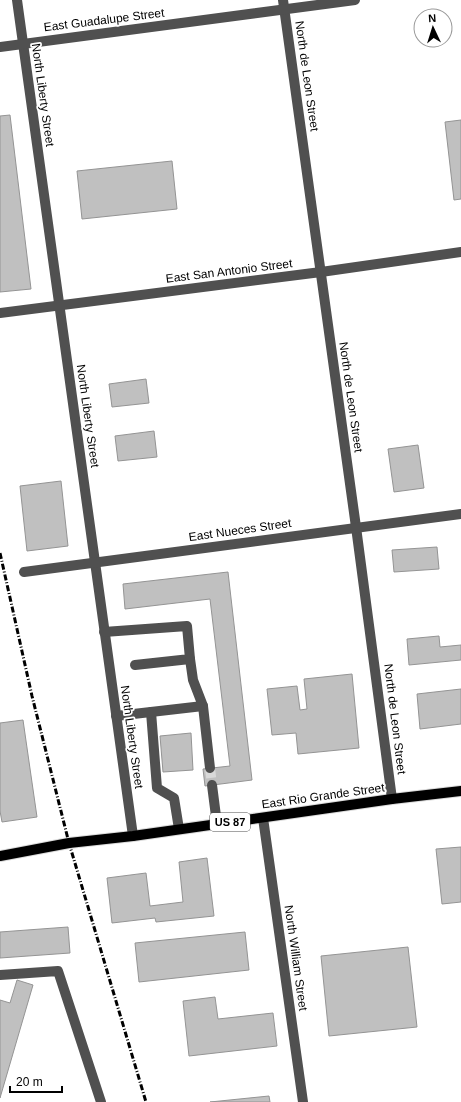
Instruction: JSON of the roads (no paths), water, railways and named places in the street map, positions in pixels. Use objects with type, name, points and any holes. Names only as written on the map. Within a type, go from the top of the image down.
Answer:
[{"type":"main road","name":"East Rio Grande Street","points":[[0,856],[69,843],[133,836],[392,799],[461,791]]},
{"type":"main road","points":[[0,848],[19,852]]},
{"type":"street","name":"North Liberty Street","points":[[17,0],[133,836]]},
{"type":"street","name":"East Guadalupe Street","points":[[0,47],[284,5],[355,0]]},
{"type":"street","name":"North de Leon Street","points":[[284,5],[392,799]]},
{"type":"street","name":"East San Antonio Street","points":[[0,313],[321,272],[461,252]]},
{"type":"street","name":"East Nueces Street","points":[[24,572],[461,514]]},
{"type":"street","points":[[104,632],[187,626],[190,659],[194,680],[203,706],[210,768]]},
{"type":"street","points":[[135,666],[190,659]]},
{"type":"street","points":[[116,716],[203,706]]},
{"type":"street","points":[[151,712],[157,788],[174,798],[179,829]]},
{"type":"street","points":[[212,785],[217,824]]},
{"type":"street","name":"North William Street","points":[[263,818],[303,1102]]},
{"type":"street","points":[[0,975],[58,971],[101,1102]]},
{"type":"tunnel","points":[[210,768],[212,785]]},
{"type":"railway","points":[[0,553],[32,696],[69,843],[146,1102]]}]
